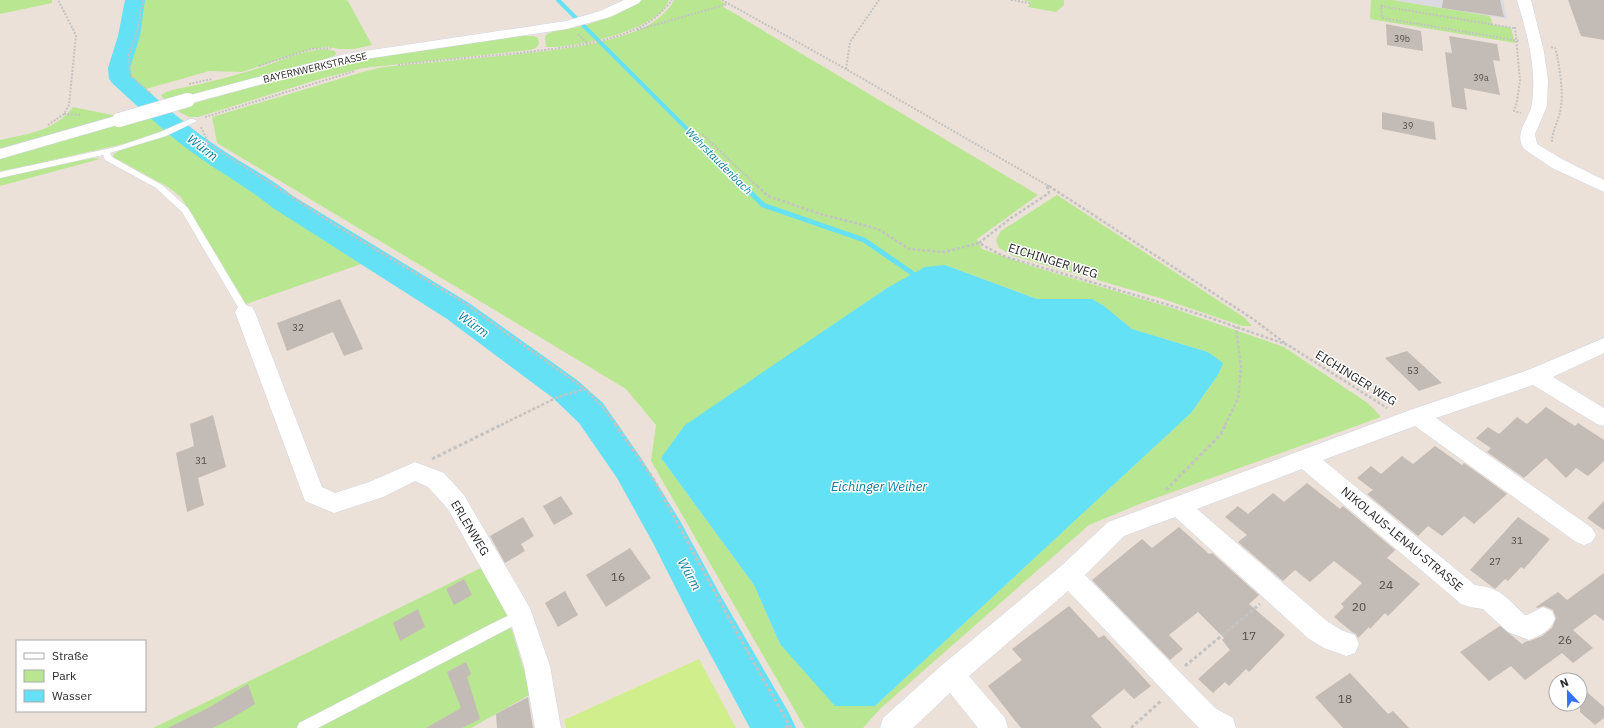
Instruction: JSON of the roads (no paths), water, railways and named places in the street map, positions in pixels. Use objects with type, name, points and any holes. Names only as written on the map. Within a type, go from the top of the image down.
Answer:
[{"type":"street","name":"BAYERNWERKSTRASSE","points":[[0,154],[281,74],[345,58],[567,25],[589,19],[621,7],[634,0]]},
{"type":"street","points":[[1524,0],[1536,44],[1540,89],[1539,106],[1536,117],[1527,134],[1530,146],[1558,164],[1604,187]]},
{"type":"street","name":"ERLENWEG","points":[[245,312],[313,494],[334,503],[375,490],[415,471],[436,480],[456,502],[521,616],[537,666],[548,728]]},
{"type":"street","points":[[893,728],[951,674],[1069,575],[1116,529],[1170,500],[1305,458],[1412,418],[1535,376],[1604,345]]},
{"type":"street","points":[[1535,376],[1604,418]]},
{"type":"street","points":[[1412,418],[1584,535]]},
{"type":"street","name":"NIKOLAUS-LENAU-STRASSE","points":[[1305,458],[1470,596],[1489,598],[1517,624],[1529,628],[1543,619]]},
{"type":"street","points":[[1170,500],[1318,630],[1333,639],[1346,644]]},
{"type":"street","points":[[1069,575],[1206,717],[1223,728]]},
{"type":"street","points":[[951,674],[995,728]]},
{"type":"lane","points":[[0,175],[106,152],[150,140],[168,134],[193,121]]},
{"type":"lane","points":[[106,152],[108,158],[162,187],[185,210],[245,312]]},
{"type":"lane","points":[[304,728],[499,626],[521,616]]},
{"type":"water","name":"Eichinger Weiher","points":[[945,265],[1037,299],[1092,299],[1104,306],[1132,329],[1208,352],[1223,363],[1218,375],[1191,413],[875,706],[835,706],[780,644],[754,585],[661,458],[685,425],[887,288],[925,267]]},
{"type":"waterway","name":"Würm","points":[[135,0],[129,36],[119,68],[121,79],[167,120],[208,152],[267,189],[283,202],[458,311],[565,389],[591,413],[629,468],[666,531],[708,611],[774,728]]},
{"type":"waterway","name":"Wehrstaudenbach","points":[[558,0],[763,205],[864,240],[912,273],[915,279]]}]
